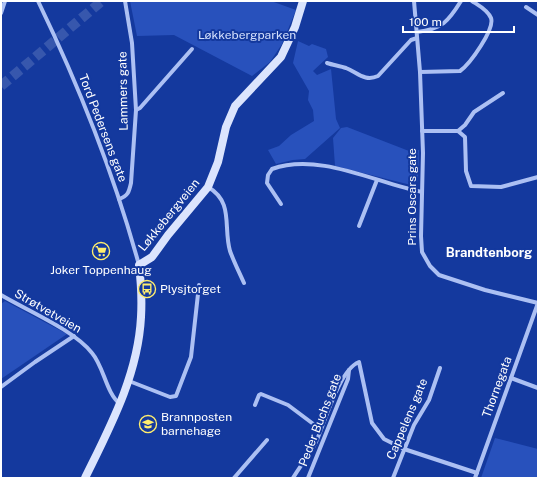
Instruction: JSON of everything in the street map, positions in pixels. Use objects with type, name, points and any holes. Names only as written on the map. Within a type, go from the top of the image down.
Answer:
[{"type":"main road","name":"Løkkebergveien","points":[[85,478],[121,405],[129,381],[137,348],[141,318],[139,265],[152,257],[168,235],[208,188],[218,162],[226,127],[235,106],[281,57],[295,27],[303,1]]},
{"type":"street","points":[[1,13],[6,1]]},
{"type":"street","name":"Tord Pedersens gate","points":[[38,1],[62,51],[119,199],[139,265]]},
{"type":"street","name":"Lammers gate","points":[[119,199],[125,197],[129,192],[131,183],[136,110],[132,43],[125,1]]},
{"type":"street","name":"Prins Oscars gate","points":[[414,1],[420,72],[422,131],[422,252],[430,266],[439,275],[485,290],[538,303]]},
{"type":"street","points":[[417,32],[441,27],[451,17],[460,1]]},
{"type":"street","points":[[420,72],[460,71],[472,58],[491,26],[491,18],[488,13],[472,1]]},
{"type":"street","points":[[526,7],[538,15]]},
{"type":"street","points":[[327,63],[346,68],[365,79],[372,79],[378,76],[411,40],[417,38]]},
{"type":"street","points":[[136,110],[140,108],[192,49]]},
{"type":"street","points":[[503,93],[474,112],[465,125],[458,131],[465,137],[466,171],[471,186],[501,188],[538,177]]},
{"type":"street","name":"Prins Oscars gate","points":[[422,131],[458,131]]},
{"type":"street","points":[[281,204],[267,183],[268,175],[272,169],[279,166],[315,165],[422,192]]},
{"type":"street","points":[[359,226],[378,180]]},
{"type":"street","points":[[208,188],[217,192],[223,200],[230,251],[244,283]]},
{"type":"street","points":[[129,381],[170,397],[176,396],[191,357],[199,285]]},
{"type":"street","name":"Strøtvetveien","points":[[1,295],[74,336],[94,354],[107,380],[114,399],[121,405]]},
{"type":"street","name":"Thornegata","points":[[475,478],[538,303]]},
{"type":"street","points":[[1,387],[74,336]]},
{"type":"street","name":"Peder Buchs gate","points":[[293,478],[315,442],[350,369],[359,362],[372,423],[384,439],[404,449]]},
{"type":"street","name":"Cappelens gate","points":[[393,478],[414,424],[429,400],[440,368]]},
{"type":"street","name":"Peder Buchs gate","points":[[308,478],[348,380],[350,369]]},
{"type":"street","points":[[511,378],[538,388]]},
{"type":"street","points":[[255,405],[259,395],[262,394],[288,405],[320,429]]},
{"type":"street","points":[[234,478],[266,440]]},
{"type":"street","points":[[404,449],[477,473]]},
{"type":"green space","name":"Løkkebergparken","points":[[130,1],[271,1],[296,10],[282,44],[270,62],[252,76],[174,35],[137,36]]},
{"type":"green space","points":[[298,41],[309,46],[312,44],[326,49],[328,57],[313,71],[317,75],[331,69],[336,119],[340,128],[305,159],[276,164],[268,150],[279,146],[291,135],[314,121],[313,110],[308,100],[309,91],[293,63]]},
{"type":"green space","points":[[347,127],[409,151],[419,150],[418,181],[411,185],[335,166],[333,138],[341,128]]},
{"type":"green space","points":[[5,301],[67,334],[1,379],[1,304]]},
{"type":"green space","points":[[495,438],[538,449],[538,478],[481,478]]},
{"type":"tunnel","points":[[1,86],[102,1]]},
{"type":"place","name":"Joker Toppenhaug","points":[[101,251]]},
{"type":"place","name":"Plysjtorget","points":[[147,289]]},
{"type":"place","name":"Brannposten barnehage","points":[[148,424]]},
{"type":"district","name":"Brandtenborg","points":[[489,252]]}]
